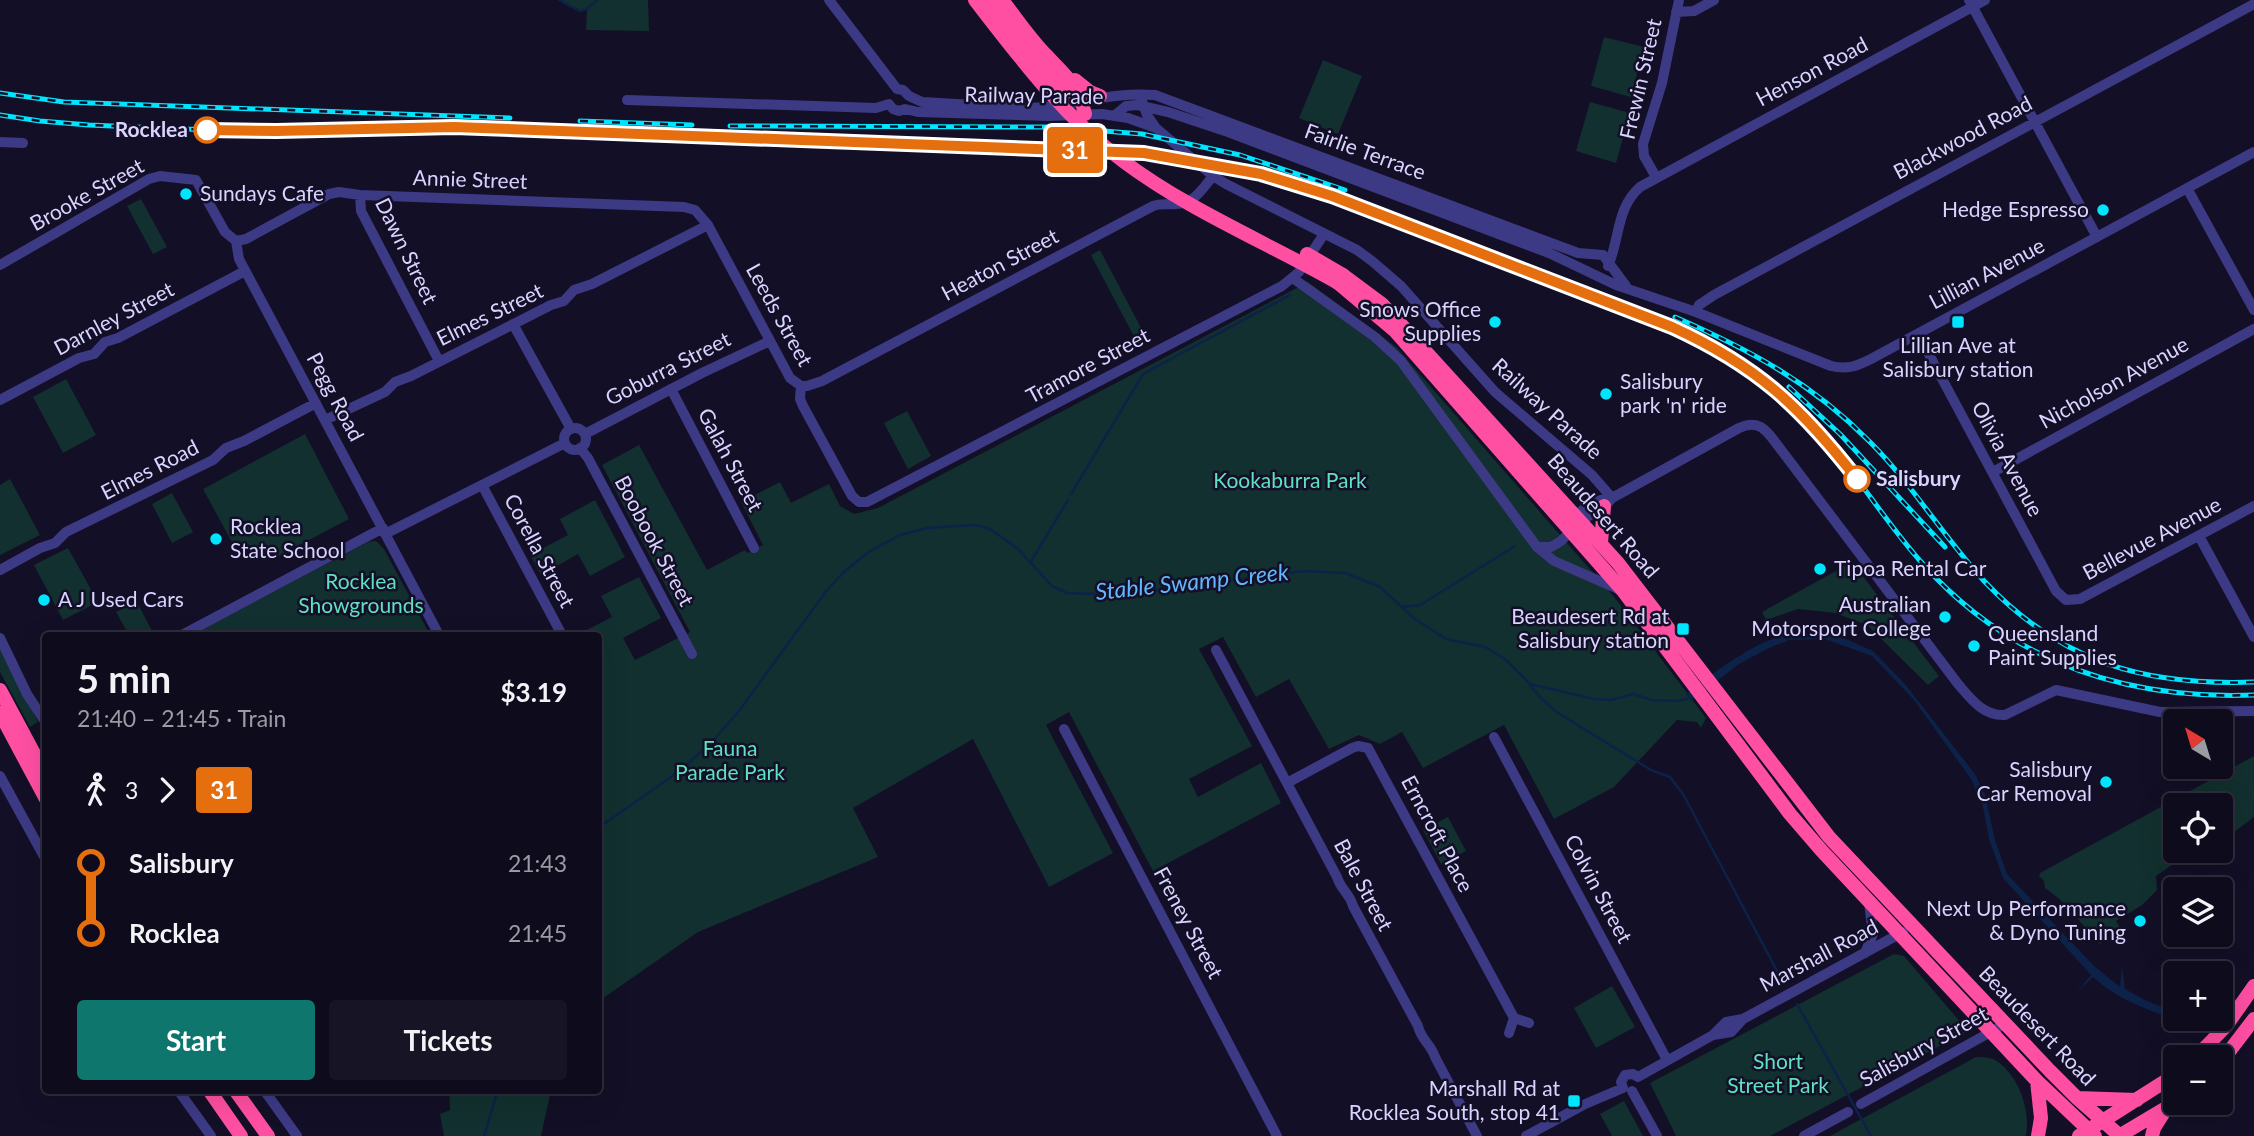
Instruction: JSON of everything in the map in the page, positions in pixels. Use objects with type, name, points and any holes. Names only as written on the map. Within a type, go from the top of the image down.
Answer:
[{"type":"highway","name":"Beaudesert Road","points":[[975,0],[1035,77],[1066,110],[1123,161],[1182,199],[1340,279],[1395,331],[1693,670]]},
{"type":"highway","name":"Beaudesert Road","points":[[988,0],[1067,99],[1130,155],[1160,176],[1382,304],[1601,543],[1717,703],[1790,814],[2087,1134]]},
{"type":"highway","points":[[1002,0],[1046,56],[1068,76],[1100,96]]},
{"type":"highway","points":[[1019,21],[1018,29],[1080,105]]},
{"type":"highway","points":[[1068,76],[1077,89],[1080,105]]},
{"type":"highway","points":[[1601,543],[1608,502]]},
{"type":"highway","points":[[0,690],[42,769]]},
{"type":"highway","name":"Beaudesert Road","points":[[1717,703],[1829,837],[2077,1098],[2120,1136]]},
{"type":"highway","points":[[0,713],[42,792]]},
{"type":"highway","points":[[2208,1045],[2226,1026],[2254,986]]},
{"type":"highway","points":[[2233,1046],[2254,1019]]},
{"type":"highway","points":[[2037,1081],[2041,1118],[2038,1136]]},
{"type":"highway","points":[[2087,1134],[2163,1083]]},
{"type":"highway","points":[[212,1094],[240,1136]]},
{"type":"highway","points":[[238,1094],[268,1136]]},
{"type":"highway","points":[[2077,1098],[2138,1100]]},
{"type":"highway","points":[[2120,1136],[2163,1110]]},
{"type":"highway","points":[[2152,1136],[2163,1115]]},
{"type":"street","points":[[829,0],[897,89],[906,91],[909,96],[905,109],[895,111],[888,104]]},
{"type":"street","name":"Frewin Street","points":[[1656,177],[1644,156],[1643,144],[1662,83],[1679,0]]},
{"type":"street","points":[[1676,12],[1694,11],[1714,0]]},
{"type":"street","name":"Henson Road","points":[[1656,177],[1971,3],[1985,0]]},
{"type":"street","points":[[1971,3],[2097,237]]},
{"type":"street","name":"Blackwood Road","points":[[1696,312],[1699,305],[1714,295],[2254,4]]},
{"type":"street","points":[[888,104],[889,94],[897,89]]},
{"type":"street","points":[[1139,94],[1156,128]]},
{"type":"street","name":"Fairlie Terrace","points":[[1080,105],[1100,96],[1155,95],[1578,253],[1598,253]]},
{"type":"street","name":"Railway Parade","points":[[909,96],[922,102],[1026,108],[1080,105],[1156,128],[1213,176],[1357,250],[1387,272],[1494,393],[1592,475],[1608,502]]},
{"type":"street","points":[[627,100],[876,108],[888,104]]},
{"type":"street","name":"Railway Parade","points":[[905,109],[968,115],[1048,116],[1080,105]]},
{"type":"street","points":[[1114,116],[1126,106],[1143,106]]},
{"type":"street","name":"Fairlie Terrace","points":[[1143,106],[1253,141],[1549,253],[1616,285],[1626,286],[1696,312],[1831,366],[1849,368]]},
{"type":"street","points":[[0,142],[23,143]]},
{"type":"street","name":"Lillian Avenue","points":[[1849,368],[1918,334],[2254,152]]},
{"type":"street","name":"Heaton Street","points":[[801,386],[822,381],[1153,206],[1189,201],[1197,196],[1213,176]]},
{"type":"street","name":"Brooke Street","points":[[0,265],[154,177],[196,180]]},
{"type":"street","points":[[1598,275],[1604,272],[1610,263],[1622,211],[1632,194],[1656,177]]},
{"type":"street","name":"Pegg Road","points":[[196,180],[225,232],[236,241],[237,255],[245,271],[437,632]]},
{"type":"street","points":[[2187,188],[2254,310]]},
{"type":"street","name":"Annie Street","points":[[236,241],[246,239],[334,192],[684,208],[695,210],[708,225]]},
{"type":"street","name":"Dawn Street","points":[[360,195],[361,211],[439,361]]},
{"type":"street","name":"Leeds Street","points":[[708,225],[790,378],[801,386],[800,399],[803,406],[852,496]]},
{"type":"street","name":"Elmes Street","points":[[325,420],[385,392],[397,381],[564,301],[577,288],[592,284],[708,225]]},
{"type":"street","points":[[1617,232],[1598,253],[1610,263],[1626,286]]},
{"type":"street","name":"Tramore Street","points":[[852,496],[859,502],[875,500],[1294,279],[1324,234]]},
{"type":"street","name":"Darnley Street","points":[[0,400],[79,358],[94,354],[103,343],[118,338],[245,271]]},
{"type":"street","name":"Beaudesert Road","points":[[1294,279],[1359,324],[1401,361],[1537,547],[1554,561],[1624,592]]},
{"type":"street","points":[[513,324],[570,429]]},
{"type":"street","name":"Nicholson Avenue","points":[[1993,472],[2254,329]]},
{"type":"street","name":"Olivia Avenue","points":[[1918,334],[2056,591],[2066,600]]},
{"type":"street","name":"Goburra Street","points":[[585,434],[770,341]]},
{"type":"street","name":"Galah Street","points":[[671,389],[754,548]]},
{"type":"street","name":"Elmes Road","points":[[1,569],[55,543],[66,532],[213,460],[224,449],[316,402]]},
{"type":"street","points":[[1568,529],[1579,518],[1740,428],[1757,424],[1782,451],[1958,684],[1985,711],[1995,716],[2005,715],[2056,690],[2160,712],[2254,711]]},
{"type":"street","points":[[577,428],[585,434],[585,443],[580,448],[570,448],[565,443],[566,433],[570,429],[577,428]]},
{"type":"street","points":[[188,632],[384,531],[565,443]]},
{"type":"street","name":"Boobook Street","points":[[580,448],[588,458],[692,654]]},
{"type":"street","name":"Corella Street","points":[[482,485],[560,632]]},
{"type":"street","name":"Bellevue Avenue","points":[[2066,600],[2080,599],[2254,506]]},
{"type":"street","name":"Beaudesert Road","points":[[1537,547],[1551,547],[1561,541],[1568,529]]},
{"type":"street","points":[[2199,536],[2254,637]]},
{"type":"street","points":[[0,638],[23,687],[42,709]]},
{"type":"street","name":"Bale Street","points":[[1216,650],[1337,877],[1340,888],[1351,897],[1353,906],[1418,1026],[1421,1038],[1432,1047],[1435,1058],[1477,1136]]},
{"type":"street","name":"Freney Street","points":[[1064,729],[1277,1136]]},
{"type":"street","name":"Colvin Street","points":[[1494,737],[1667,1060]]},
{"type":"street","name":"Erncroft Place","points":[[1287,783],[1352,748],[1368,748],[1514,1018]]},
{"type":"street","points":[[0,776],[42,853]]},
{"type":"street","points":[[1864,953],[1873,934],[1868,900]]},
{"type":"street","name":"Marshall Road","points":[[1638,1077],[1713,1035],[1731,1032],[1743,1019],[1913,926]]},
{"type":"street","points":[[1509,1033],[1514,1018],[1529,1023]]},
{"type":"street","name":"Salisbury Street","points":[[1861,1104],[2005,1024]]},
{"type":"street","points":[[1526,1136],[1583,1105],[1628,1090],[1639,1086],[1638,1077],[1630,1074],[1625,1075],[1621,1083],[1628,1090],[1657,1136]]},
{"type":"street","points":[[181,1094],[211,1136]]},
{"type":"street","points":[[267,1094],[297,1136]]},
{"type":"street","name":"Salisbury Street","points":[[1804,1136],[1848,1112]]},
{"type":"green space","points":[[559,0],[648,0],[649,31],[586,30],[587,9],[569,7]]},
{"type":"green space","points":[[1604,37],[1644,47],[1631,97],[1591,86]]},
{"type":"green space","points":[[1323,60],[1362,76],[1338,134],[1299,118]]},
{"type":"green space","points":[[1590,102],[1630,113],[1616,163],[1576,151]]},
{"type":"green space","points":[[141,199],[167,247],[153,254],[127,206]]},
{"type":"green space","points":[[1100,250],[1148,341],[1139,346],[1091,255]]},
{"type":"green space","name":"Kookaburra Park","points":[[1308,282],[1396,347],[1615,598],[1706,718],[1701,728],[1697,722],[1677,720],[1614,787],[1554,819],[1504,725],[1423,768],[1402,732],[1380,744],[1359,735],[1329,749],[1289,679],[1256,697],[1223,637],[1199,649],[1252,746],[1189,779],[1198,797],[1261,763],[1281,803],[1153,871],[1069,712],[1046,725],[1113,853],[1049,887],[973,739],[853,808],[878,857],[698,932],[602,999],[602,632],[583,632],[612,617],[601,596],[639,577],[661,618],[623,638],[635,660],[690,632],[602,465],[639,445],[707,570],[745,550],[747,553],[763,545],[741,502],[780,482],[791,503],[829,484],[840,506],[854,514],[878,508]]},
{"type":"green space","points":[[66,379],[96,435],[63,453],[33,397]]},
{"type":"green space","points":[[907,411],[931,456],[908,469],[884,423]]},
{"type":"green space","points":[[305,434],[349,519],[269,561],[261,545],[239,555],[203,489]]},
{"type":"green space","points":[[10,479],[40,535],[0,555],[0,485]]},
{"type":"green space","points":[[172,493],[193,532],[172,543],[152,504]]},
{"type":"green space","points":[[595,500],[625,557],[590,576],[578,554],[541,575],[530,555],[568,535],[560,519]]},
{"type":"green space","name":"Rocklea Showgrounds","points":[[376,541],[384,549],[428,632],[198,632],[368,542]]},
{"type":"green space","points":[[68,548],[98,602],[63,620],[34,565]]},
{"type":"green space","points":[[1852,562],[1939,676],[1928,685],[1867,625],[1835,613],[1798,609],[1766,620],[1762,612]]},
{"type":"green space","points":[[137,602],[152,632],[127,632],[116,612]]},
{"type":"green space","points":[[0,648],[38,722],[30,727],[0,672]]},
{"type":"green space","points":[[2254,756],[2254,817],[2233,833],[2233,793],[2186,793],[2212,779],[2233,779],[2233,767]]},
{"type":"green space","points":[[2163,806],[2163,863],[2175,863],[2156,876],[2157,890],[2142,905],[2116,921],[2120,928],[2117,931],[2112,927],[2103,935],[2106,939],[2100,944],[2068,908],[2045,888],[2040,873]]},
{"type":"green space","points":[[1448,817],[1466,851],[1441,864],[1423,830]]},
{"type":"green space","name":"Short Street Park","points":[[1894,954],[1904,956],[1968,1031],[1770,1136],[1676,1136],[1650,1083]]},
{"type":"green space","points":[[1612,986],[1635,1027],[1596,1048],[1574,1008]]},
{"type":"green space","points":[[1976,1057],[1993,1059],[2002,1065],[2016,1082],[2024,1104],[2026,1136],[1830,1136]]},
{"type":"green space","points":[[449,1094],[550,1094],[541,1136],[444,1136],[440,1114],[450,1110]]},
{"type":"green space","points":[[1624,1101],[1643,1136],[1612,1136],[1600,1114]]},
{"type":"water","points":[[1790,634],[1835,634],[1873,651],[1905,684],[1975,774],[1985,795],[1995,840],[2007,874],[2094,966],[2120,987],[2122,966],[2125,989],[2163,1007],[2163,1015],[2118,995],[2093,977],[2076,993],[2091,975],[2003,878],[1989,839],[1983,807],[1971,779],[1914,700],[1872,656],[1825,639],[1789,640],[1739,664],[1691,701],[1686,694],[1734,659],[1774,638]]},
{"type":"waterway","points":[[559,0],[580,11],[587,9],[597,0]]},
{"type":"waterway","points":[[1071,494],[1143,374],[1290,295]]},
{"type":"waterway","points":[[1030,563],[1068,500]]},
{"type":"waterway","name":"Stable Swamp Creek","points":[[602,825],[681,770],[712,742],[739,711],[827,590],[845,571],[870,551],[900,535],[927,528],[975,525],[990,529],[1017,548],[1052,586],[1067,593],[1099,594],[1165,589],[1303,571],[1345,573],[1380,587],[1415,619],[1446,639],[1485,647],[1505,659],[1530,684],[1594,699],[1611,700],[1633,694],[1652,700],[1687,699]]},
{"type":"waterway","points":[[1402,607],[1420,605],[1515,546]]},
{"type":"waterway","points":[[1530,685],[1558,713],[1651,770],[1670,777],[1683,794],[1784,984]]},
{"type":"waterway","points":[[1797,1004],[1871,1136]]},
{"type":"waterway","name":"Stable Swamp Creek","points":[[484,1136],[497,1094]]},
{"type":"railway","points":[[0,93],[64,102],[510,118]]},
{"type":"railway","points":[[0,115],[89,125],[182,129],[257,131],[455,127],[1144,153],[1261,174],[1332,196],[1672,327],[1716,349],[1776,390],[1811,423],[1922,563],[1956,597],[1993,626],[2032,650],[2115,682],[2206,695],[2254,695]]},
{"type":"railway","points":[[580,121],[692,125]]},
{"type":"railway","points":[[730,126],[1053,127],[1142,134],[1240,155],[1345,190]]},
{"type":"railway","points":[[1675,317],[1754,355],[1826,402],[1886,459],[1985,582],[2014,610],[2044,632],[2075,650],[2108,664],[2141,673],[2214,682],[2254,682]]},
{"type":"railway","points":[[1789,387],[1840,434],[1945,547]]},
{"type":"train","name":"31","points":[[207,130],[454,127],[1144,153],[1219,165],[1261,174],[1332,196],[1672,327],[1706,343],[1773,386],[1828,442],[1857,479]]},
{"type":"place","name":"Rocklea","points":[[207,130]]},
{"type":"place","name":"Sundays Cafe","points":[[186,194]]},
{"type":"place","name":"Hedge Espresso","points":[[2103,210]]},
{"type":"place","name":"Snows Office Supplies","points":[[1495,322]]},
{"type":"place","name":"Lillian Ave at Salisbury station","points":[[1958,322]]},
{"type":"place","name":"Salisbury park 'n' ride","points":[[1606,394]]},
{"type":"place","name":"Salisbury","points":[[1857,479]]},
{"type":"place","name":"Rocklea State School","points":[[216,539]]},
{"type":"place","name":"Tipoa Rental Car","points":[[1820,569]]},
{"type":"place","name":"A J Used Cars","points":[[44,600]]},
{"type":"place","name":"Australian Motorsport College","points":[[1945,617]]},
{"type":"place","name":"Beaudesert Rd at Salisbury station","points":[[1683,629]]},
{"type":"place","name":"Queensland Paint Supplies","points":[[1974,646]]},
{"type":"place","name":"Salisbury Car Removal","points":[[2106,782]]},
{"type":"place","name":"Next Up Performance & Dyno Tuning","points":[[2140,921]]},
{"type":"place","name":"Marshall Rd at Rocklea South, stop 41","points":[[1574,1101]]},
{"type":"park label","name":"Fauna Parade Park","points":[[730,761]]}]
